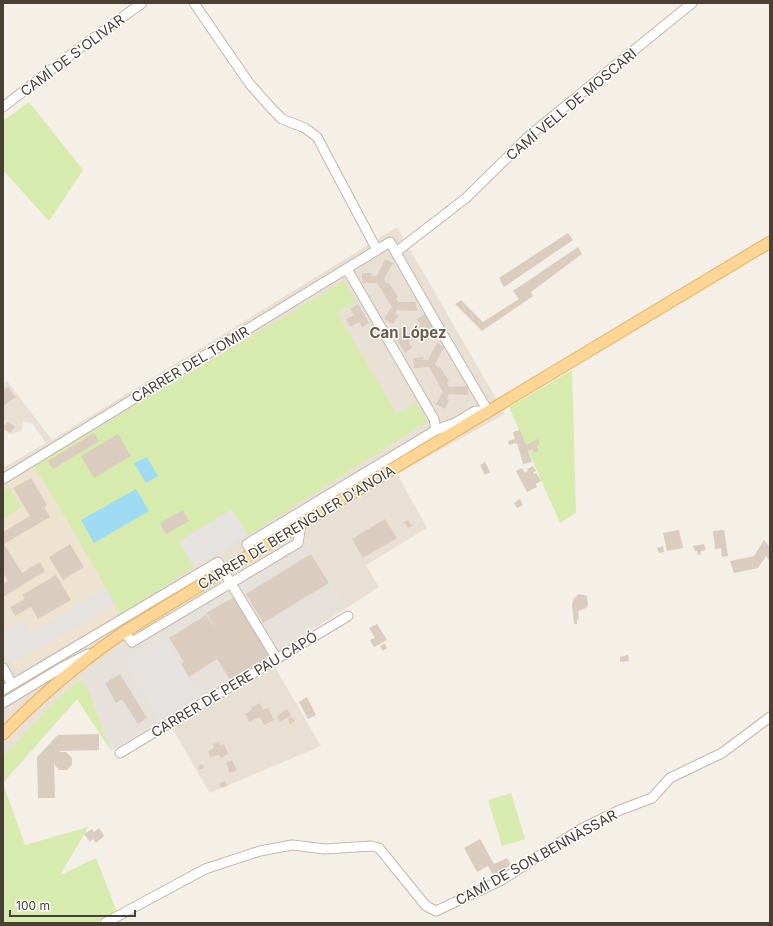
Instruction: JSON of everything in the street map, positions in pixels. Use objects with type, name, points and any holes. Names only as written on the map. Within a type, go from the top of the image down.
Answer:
[{"type":"main road","name":"CARRER DE BERENGUER D'ANOIA","points":[[3,734],[48,692],[105,645],[124,632],[770,242]]},
{"type":"street","name":"CAMÍ DE S'OLIVAR","points":[[3,107],[77,50],[142,3]]},
{"type":"street","points":[[194,3],[249,82],[270,108],[282,119],[305,128],[317,136],[377,250]]},
{"type":"street","name":"CAMÍ VELL DE MOSCARI","points":[[396,252],[466,198],[530,135],[692,3]]},
{"type":"street","name":"CARRER DEL TOMIR","points":[[3,479],[390,242],[396,252]]},
{"type":"street","points":[[396,252],[488,411]]},
{"type":"street","points":[[347,269],[434,419],[436,430]]},
{"type":"street","points":[[253,554],[247,544],[436,430],[455,423],[476,411],[488,411]]},
{"type":"street","points":[[124,632],[132,642],[231,583],[298,542],[301,524]]},
{"type":"street","points":[[3,690],[218,562],[277,659]]},
{"type":"street","name":"CARRER DE PERE PAU CAPÓ","points":[[120,752],[348,616]]},
{"type":"street","points":[[3,703],[61,668],[105,645]]},
{"type":"street","points":[[3,668],[12,684]]},
{"type":"street","name":"CAMÍ DE SON BENNÀSSAR","points":[[105,923],[206,869],[260,851],[292,844],[325,849],[371,846],[378,848],[426,906],[436,912],[500,881],[581,829],[620,810],[652,798],[670,778],[722,752],[770,717]]},
{"type":"shaded area","points":[[397,227],[505,414],[397,474],[427,528],[366,565],[379,587],[345,609],[307,545],[303,535],[113,650],[55,701],[3,756],[3,468],[46,443],[32,423],[23,422],[22,431],[10,434],[3,430],[5,422],[3,418],[3,385],[7,381],[52,440]]},
{"type":"shaded area","points":[[34,466],[78,538],[121,614],[20,670],[11,664],[3,652],[3,485]]},
{"type":"shaded area","points":[[232,509],[248,535],[194,567],[179,541]]},
{"type":"shaded area","points":[[303,535],[307,545],[345,609],[269,657],[111,751],[89,691],[80,679],[113,650]]},
{"type":"shaded area","points":[[106,587],[115,604],[11,664],[3,652],[3,632],[23,620],[31,633]]},
{"type":"shaded area","points":[[163,634],[201,696],[158,720],[123,660]]},
{"type":"shaded area","points":[[269,657],[321,746],[210,793],[166,718]]},
{"type":"green space","points":[[29,102],[83,170],[49,221],[3,170],[3,121]]},
{"type":"green space","points":[[344,281],[356,301],[337,313],[397,414],[416,403],[428,421],[248,535],[231,510],[179,541],[194,567],[121,614],[34,466]]},
{"type":"green space","points":[[572,370],[576,513],[560,523],[509,407]]},
{"type":"green space","points":[[9,487],[22,507],[3,519],[3,491]]},
{"type":"green space","points":[[80,679],[89,691],[111,751],[77,699],[3,783],[3,756],[55,701]]},
{"type":"green space","points":[[3,784],[25,845],[88,827],[60,875],[96,858],[117,912],[95,923],[3,923]]},
{"type":"green space","points":[[511,793],[525,839],[502,846],[488,800]]},
{"type":"water","points":[[147,457],[158,476],[146,483],[134,463]]},
{"type":"water","points":[[136,489],[149,511],[94,543],[81,520]]},
{"type":"building","points":[[568,233],[573,240],[504,287],[499,278]]},
{"type":"building","points":[[578,247],[582,254],[531,292],[533,296],[482,331],[455,304],[461,300],[483,322],[519,299],[513,291]]},
{"type":"building","points":[[385,259],[393,263],[384,279],[386,283],[389,283],[398,297],[396,298],[398,302],[416,302],[417,311],[397,310],[395,314],[398,316],[393,324],[384,319],[392,307],[377,283],[362,283],[362,273],[372,273],[371,276],[377,276]]},
{"type":"building","points":[[358,304],[369,323],[362,327],[359,322],[350,327],[346,319],[354,315],[350,309]]},
{"type":"building","points":[[425,314],[436,333],[428,338],[425,332],[409,342],[412,348],[405,353],[393,333],[401,328],[405,335],[420,325],[417,319]]},
{"type":"building","points":[[437,343],[444,347],[435,364],[438,368],[440,367],[449,381],[447,383],[449,387],[468,386],[468,395],[449,394],[447,399],[449,400],[445,409],[436,404],[443,392],[429,367],[414,368],[413,358],[424,357],[423,360],[428,360]]},
{"type":"building","points":[[4,387],[5,389],[8,387],[16,397],[3,406]]},
{"type":"building","points":[[8,422],[15,427],[10,433],[3,428]]},
{"type":"building","points":[[520,430],[526,445],[538,439],[540,444],[536,446],[539,451],[534,453],[532,449],[528,451],[532,462],[523,464],[517,443],[509,445],[508,441],[515,439],[513,432]]},
{"type":"building","points":[[94,433],[99,441],[53,469],[48,461]]},
{"type":"building","points":[[118,434],[131,456],[94,478],[81,456]]},
{"type":"building","points":[[485,462],[490,472],[485,475],[480,465]]},
{"type":"building","points":[[533,466],[536,471],[533,472],[534,474],[536,473],[541,481],[536,484],[537,487],[527,492],[516,471],[522,468],[525,473],[528,471],[527,469]]},
{"type":"building","points":[[31,478],[47,505],[44,507],[50,517],[4,544],[22,573],[40,562],[45,571],[3,597],[3,584],[8,581],[3,572],[3,532],[30,516],[13,488]]},
{"type":"building","points":[[520,499],[523,505],[517,508],[514,503]]},
{"type":"building","points":[[183,510],[189,521],[166,534],[160,523]]},
{"type":"building","points":[[385,519],[397,538],[363,558],[352,539]]},
{"type":"building","points":[[408,520],[412,526],[408,528],[404,522]]},
{"type":"building","points":[[679,530],[683,548],[667,551],[663,533]]},
{"type":"building","points":[[724,530],[728,556],[722,557],[721,548],[715,549],[713,531]]},
{"type":"building","points":[[764,540],[770,548],[770,561],[766,556],[758,568],[734,573],[730,561],[754,556]]},
{"type":"building","points":[[70,544],[84,567],[63,580],[49,557]]},
{"type":"building","points":[[704,544],[706,550],[701,551],[701,554],[698,555],[693,546]]},
{"type":"building","points":[[663,546],[664,552],[659,553],[657,548]]},
{"type":"building","points":[[311,554],[329,583],[263,623],[246,594]]},
{"type":"building","points":[[56,575],[71,600],[38,619],[31,607],[15,616],[10,607],[25,599],[22,595]]},
{"type":"building","points":[[579,594],[587,596],[588,605],[586,608],[578,611],[579,619],[577,620],[577,624],[574,624],[572,604],[574,598]]},
{"type":"building","points":[[234,597],[269,656],[230,680],[217,659],[189,677],[181,664],[184,662],[169,638],[206,615],[217,631],[206,613]]},
{"type":"building","points":[[377,624],[387,640],[374,647],[370,640],[375,638],[369,628]]},
{"type":"building","points":[[385,644],[387,648],[383,651],[380,646]]},
{"type":"building","points":[[628,655],[629,661],[620,662],[620,657]]},
{"type":"building","points":[[120,674],[147,718],[138,724],[122,699],[116,703],[105,683]]},
{"type":"building","points":[[307,697],[316,715],[308,719],[299,702]]},
{"type":"building","points":[[260,703],[263,710],[268,708],[274,720],[264,725],[260,717],[249,722],[245,714],[252,710],[251,708]]},
{"type":"building","points":[[287,709],[291,715],[280,722],[277,716]]},
{"type":"building","points":[[292,717],[295,721],[290,724],[288,719]]},
{"type":"building","points":[[99,734],[99,750],[59,752],[66,752],[72,758],[72,765],[67,770],[59,770],[54,764],[55,798],[38,798],[37,757],[58,735]]},
{"type":"building","points":[[219,742],[220,745],[224,744],[228,754],[221,758],[219,755],[210,757],[208,751],[214,748],[213,744]]},
{"type":"building","points":[[232,760],[237,770],[230,773],[226,763]]},
{"type":"building","points":[[203,764],[204,768],[199,770],[198,766]]},
{"type":"building","points":[[225,781],[227,786],[221,788],[219,784]]},
{"type":"building","points":[[99,828],[104,836],[96,843],[93,839],[90,842],[84,834],[92,829],[94,832]]},
{"type":"building","points":[[480,839],[494,864],[507,858],[511,865],[493,875],[488,866],[477,872],[464,848]]},
{"type":"district","name":"Can López","points":[[408,332]]}]
